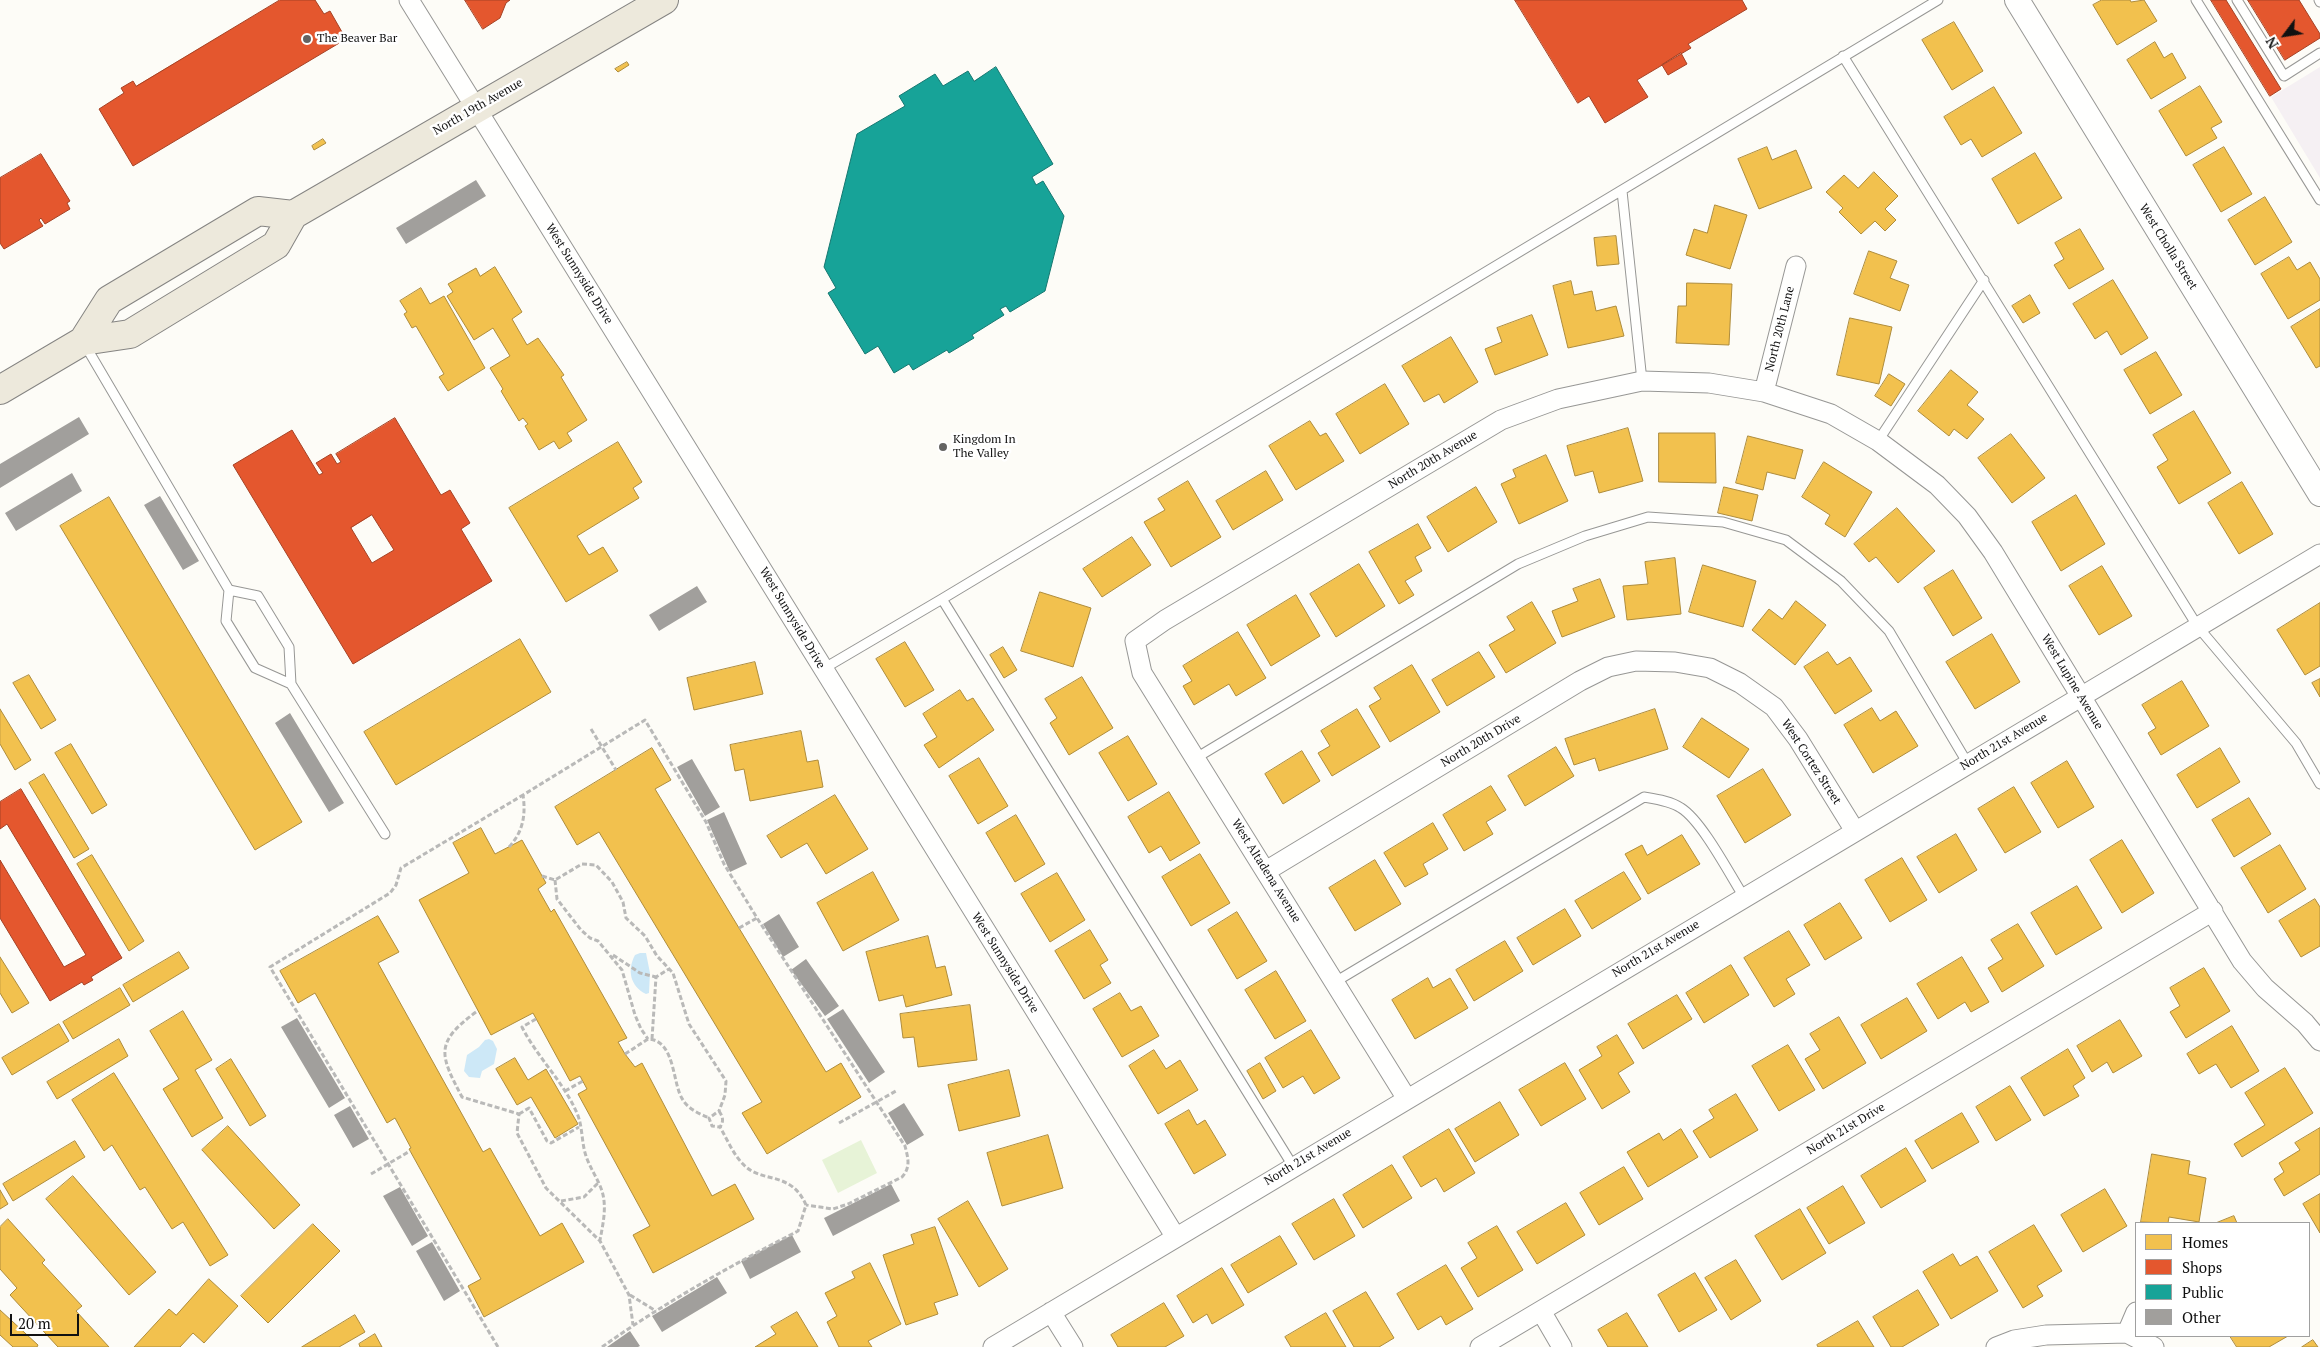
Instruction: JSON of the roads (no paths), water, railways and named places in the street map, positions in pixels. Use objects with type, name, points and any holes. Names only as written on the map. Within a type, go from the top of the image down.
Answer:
[{"type":"main road","name":"North 19th Avenue","points":[[0,390],[83,341],[130,334],[276,245],[293,215],[476,107],[664,0]]},
{"type":"main road","name":"North 19th Avenue","points":[[83,341],[109,300],[258,211],[293,215]]},
{"type":"street","name":"West Sunnyside Drive","points":[[410,0],[1175,1236]]},
{"type":"street","name":"West Cholla Street","points":[[2017,0],[2320,494]]},
{"type":"street","name":"North 20th Lane","points":[[1764,392],[1796,266]]},
{"type":"street","name":"North 20th Avenue","points":[[1135,641],[1165,620],[1501,420],[1558,398],[1642,381],[1709,383],[1764,392]]},
{"type":"street","name":"West Lupine Avenue","points":[[1764,392],[1831,414],[1878,441],[1937,485],[1967,516],[1993,552],[2242,961],[2265,988],[2306,1024],[2320,1041]]},
{"type":"street","name":"North 21st Avenue","points":[[993,1347],[1175,1236],[2320,554]]},
{"type":"street","name":"West Altadena Avenue","points":[[1135,641],[1142,673],[1407,1098]]},
{"type":"street","name":"North 20th Drive","points":[[1266,871],[1580,681],[1608,667],[1646,661],[1675,662],[1710,668]]},
{"type":"street","name":"West Cortez Street","points":[[1710,668],[1740,683],[1774,707],[1798,739],[1855,831]]},
{"type":"street","name":"North 21st Drive","points":[[1480,1347],[2213,911]]},
{"type":"street","points":[[1540,1311],[1562,1347]]},
{"type":"street","points":[[1052,1312],[1073,1347]]},
{"type":"street","points":[[2127,1333],[2135,1314]]},
{"type":"street","points":[[1996,1347],[2014,1340],[2046,1335],[2127,1333],[2154,1347]]},
{"type":"lane","points":[[823,669],[1938,0]]},
{"type":"lane","points":[[2196,0],[2320,200]]},
{"type":"lane","points":[[2237,0],[2284,76],[2320,53]]},
{"type":"lane","points":[[1843,56],[2198,627],[2296,743],[2320,784]]},
{"type":"lane","points":[[1622,191],[1642,381]]},
{"type":"lane","points":[[1878,441],[1984,280]]},
{"type":"lane","points":[[83,341],[229,590],[226,621],[255,668],[291,684]]},
{"type":"lane","points":[[1196,758],[1518,564],[1585,536],[1648,517],[1723,522],[1786,540],[1841,582],[1889,631],[1968,764]]},
{"type":"lane","points":[[229,590],[258,596],[288,647],[291,684],[385,834]]},
{"type":"lane","points":[[942,599],[1293,1166]]},
{"type":"lane","points":[[1335,982],[1644,797],[1658,799],[1682,808],[1695,821],[1744,897]]},
{"type":"water","points":[[646,953],[650,973],[649,993],[646,994],[636,987],[631,972],[635,955]]},
{"type":"water","points":[[485,1040],[493,1041],[497,1049],[494,1064],[482,1071],[480,1078],[469,1077],[464,1071],[467,1055],[479,1047]]},
{"type":"place","name":"The Beaver Bar","points":[[307,39]]},
{"type":"place","name":"Kingdom In The Valley","points":[[943,447]]}]
